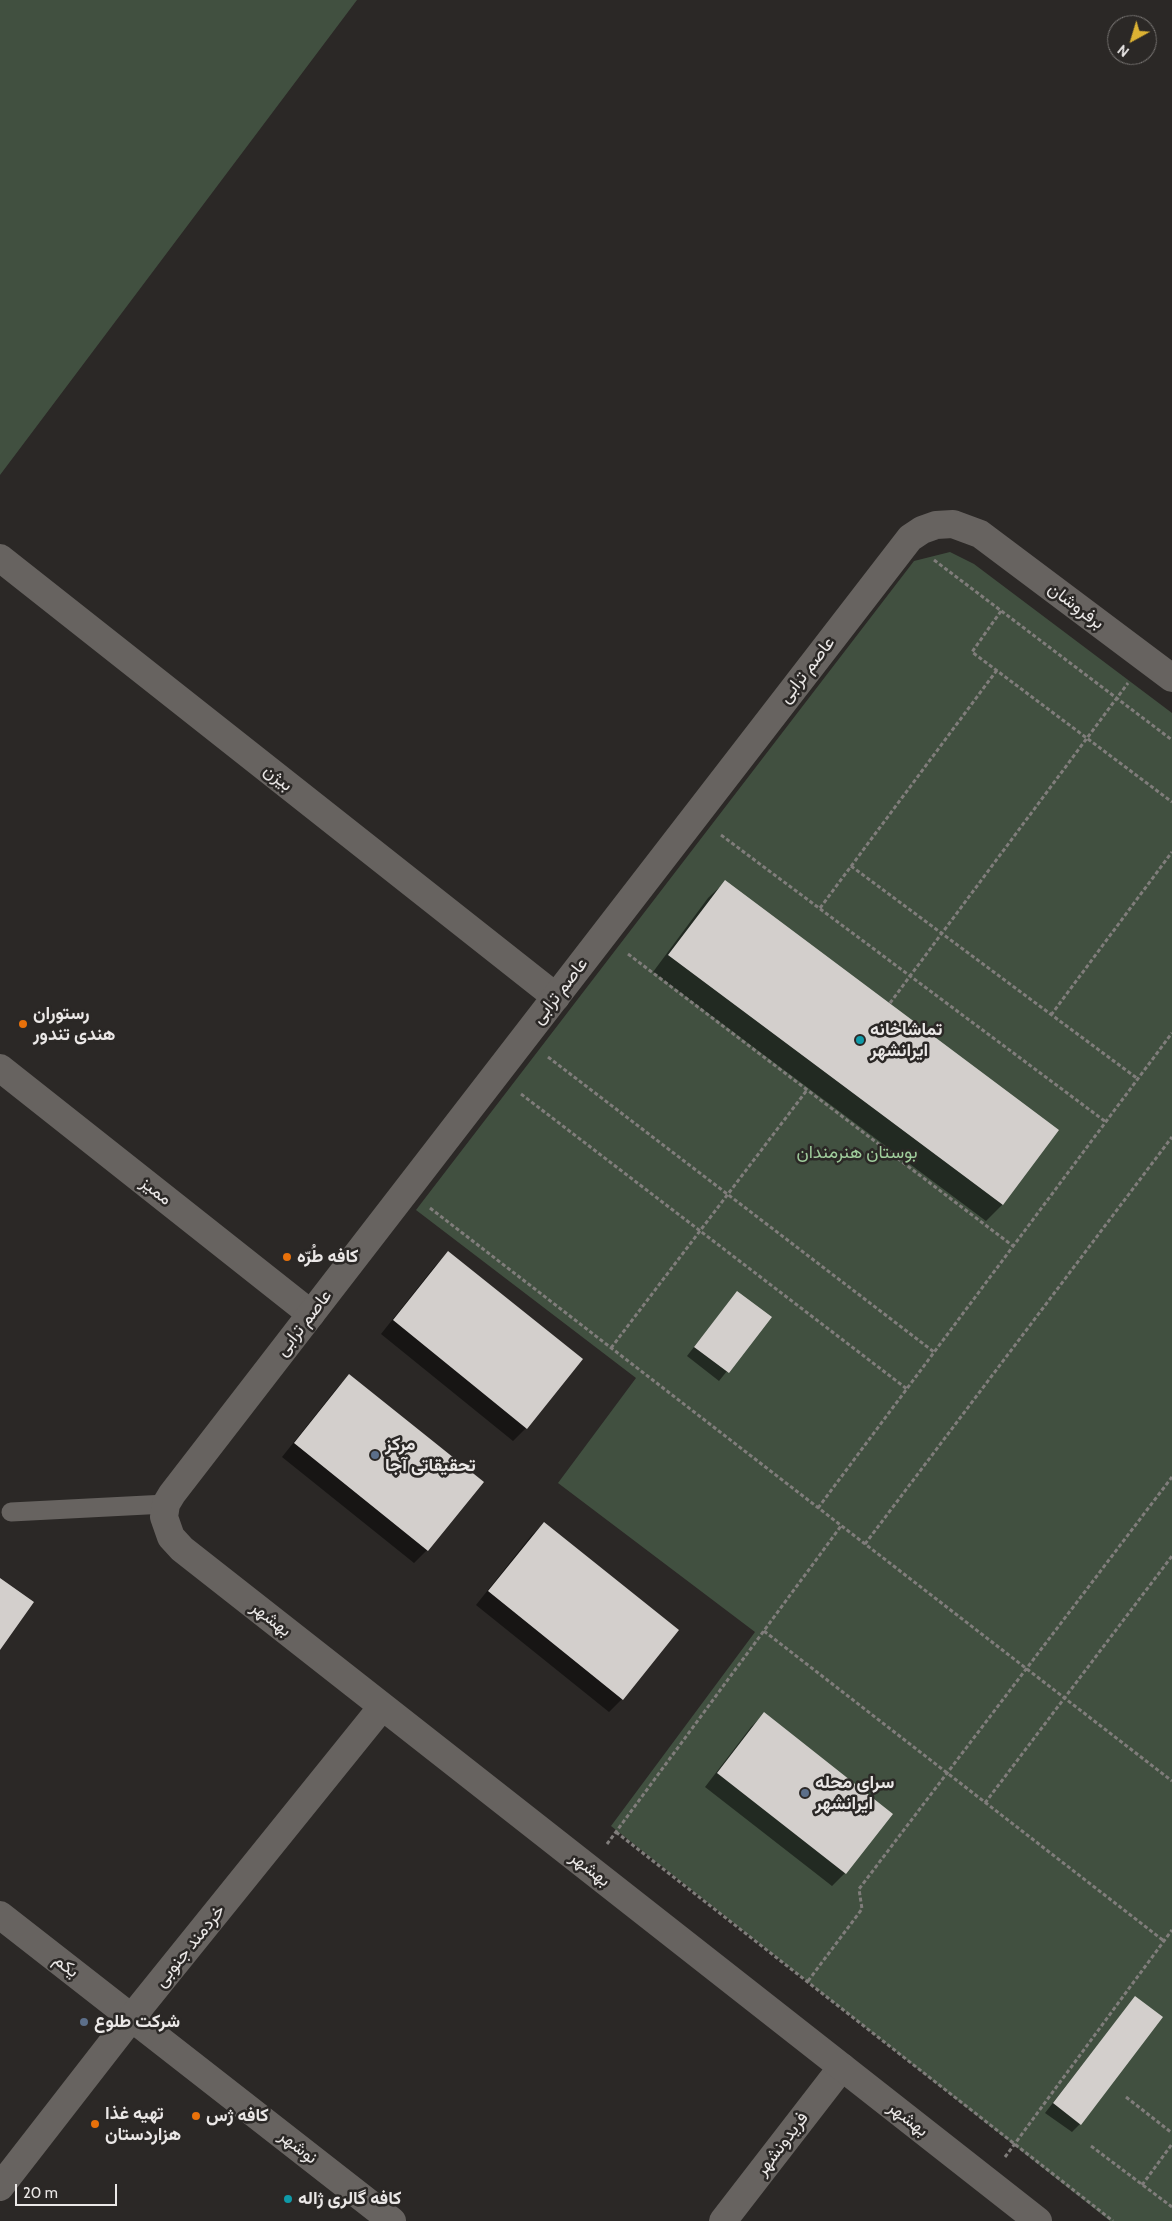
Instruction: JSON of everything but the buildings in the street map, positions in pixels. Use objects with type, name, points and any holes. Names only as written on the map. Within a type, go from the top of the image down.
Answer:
[{"type":"street","name":"عاصم ترابی","points":[[166,1504],[901,547],[922,530],[936,525],[953,524],[980,534]]},
{"type":"street","name":"برفروشان","points":[[980,534],[1172,678]]},
{"type":"street","name":"بیژن","points":[[0,558],[556,997]]},
{"type":"street","name":"ممیز","points":[[0,1068],[311,1314]]},
{"type":"street","name":"بهشهر","points":[[166,1504],[164,1517],[166,1525],[170,1536],[182,1549],[1038,2221]]},
{"type":"street","name":"خردمند جنوبی","points":[[0,2187],[132,2018],[382,1707]]},
{"type":"street","name":"یکم","points":[[0,1915],[132,2018]]},
{"type":"street","name":"نوشهر","points":[[132,2018],[392,2221]]},
{"type":"street","name":"فریدونشهر","points":[[723,2221],[842,2067]]},
{"type":"lane","points":[[11,1512],[166,1504]]},
{"type":"path","points":[[933,559],[1172,740]]},
{"type":"path","points":[[1002,611],[972,652],[1172,802]]},
{"type":"path","points":[[890,1003],[1146,658]]},
{"type":"path","points":[[820,908],[997,670]]},
{"type":"path","points":[[720,834],[1106,1122]]},
{"type":"path","points":[[1051,1015],[1172,852]]},
{"type":"path","points":[[851,866],[1138,1079]]},
{"type":"path","points":[[628,954],[1013,1246]]},
{"type":"path","points":[[818,1508],[1172,1033]]},
{"type":"path","points":[[548,1057],[934,1352]]},
{"type":"path","points":[[611,1348],[807,1090]]},
{"type":"path","points":[[520,1093],[907,1389]]},
{"type":"path","points":[[865,1544],[1172,1137]]},
{"type":"path","points":[[406,1190],[1172,1781]]},
{"type":"path","points":[[808,1981],[862,1909],[859,1889],[1172,1476]]},
{"type":"path","points":[[589,1869],[841,1526]]},
{"type":"path","points":[[985,1802],[1172,1556]]},
{"type":"path","points":[[764,1631],[1164,1941]]},
{"type":"path","points":[[616,1832],[1113,2221]]},
{"type":"path","points":[[987,2181],[1172,1930]]},
{"type":"path","points":[[1126,2097],[1172,2133]]},
{"type":"path","points":[[1142,2185],[1172,2144]]},
{"type":"path","points":[[1091,2146],[1172,2207]]},
{"type":"green space","points":[[0,0],[357,0],[0,475]]},
{"type":"green space","name":"بوستان هنرمندان","points":[[950,552],[974,564],[1172,713],[1172,2221],[1110,2221],[611,1826],[755,1632],[558,1483],[636,1378],[416,1210],[914,561]]},
{"type":"place","name":"رستوران هندی تندور","points":[[23,1024]]},
{"type":"place","name":"تماشاخانه ایرانشهر","points":[[860,1040]]},
{"type":"place","name":"کافه طُرّه","points":[[287,1257]]},
{"type":"place","name":"مرکز تحقیقاتی آجا","points":[[375,1455]]},
{"type":"place","name":"سرای محله ایرانشهر","points":[[805,1793]]},
{"type":"place","name":"شرکت طلوع","points":[[84,2022]]},
{"type":"place","name":"کافه ژس","points":[[196,2116]]},
{"type":"place","name":"تهیه غذا هزاردستان","points":[[95,2124]]},
{"type":"place","name":"کافه گالری ژاله","points":[[288,2199]]}]
